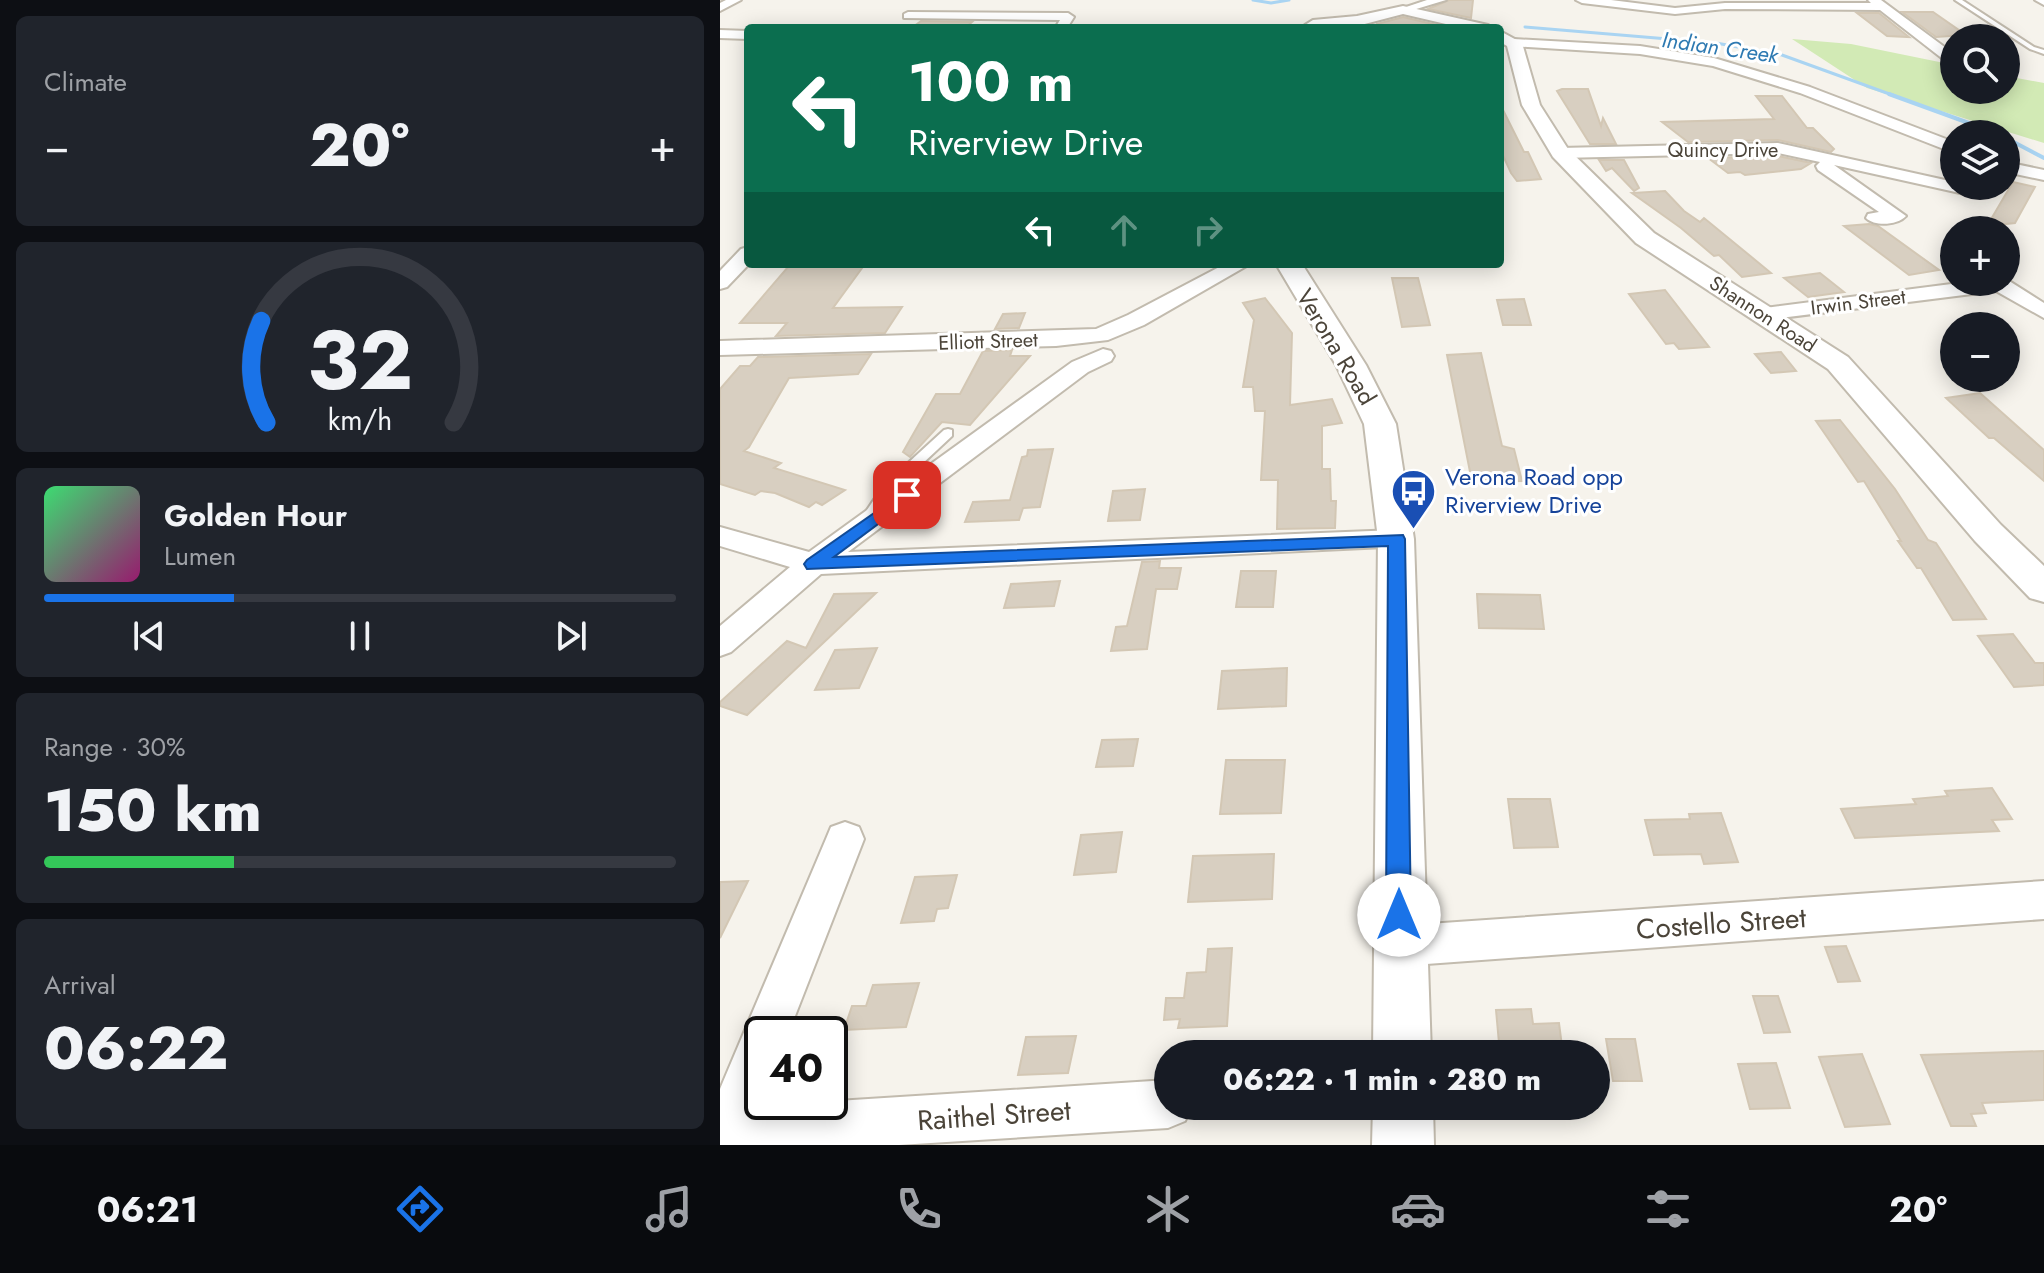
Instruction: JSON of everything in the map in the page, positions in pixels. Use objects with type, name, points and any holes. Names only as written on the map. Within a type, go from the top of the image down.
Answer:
[{"type":"street","points":[[720,8],[735,0]]},
{"type":"street","points":[[929,0],[904,19],[1063,22]]},
{"type":"street","points":[[1348,24],[1440,0]]},
{"type":"street","points":[[1582,0],[1675,11],[1722,3],[1879,4],[1940,50]]},
{"type":"street","points":[[1403,10],[1465,24]]},
{"type":"street","points":[[1312,22],[1357,21]]},
{"type":"street","points":[[720,34],[744,35]]},
{"type":"street","points":[[1507,40],[1712,61],[1788,83],[1940,143]]},
{"type":"street","name":"Shannon Road","points":[[1507,40],[1531,105],[1560,153],[1645,238],[1838,363],[1988,533],[2044,589]]},
{"type":"street","name":"Quincy Drive","points":[[1560,153],[1778,148],[1940,184]]},
{"type":"street","points":[[1810,155],[1897,216],[1875,218]]},
{"type":"street","points":[[2020,170],[2044,175]]},
{"type":"street","points":[[720,253],[744,253]]},
{"type":"street","points":[[720,283],[744,257]]},
{"type":"street","name":"Elliott Street","points":[[720,348],[1056,339],[1100,335],[1136,320],[1232,268]]},
{"type":"street","name":"Verona Road","points":[[1291,268],[1351,365],[1380,424],[1396,539],[1402,1040]]},
{"type":"street","name":"Irwin Street","points":[[1765,314],[2000,284],[2044,312]]},
{"type":"street","points":[[720,644],[813,564],[1080,367],[1103,356]]},
{"type":"street","points":[[720,536],[813,564],[1396,539]]},
{"type":"street","points":[[772,1016],[845,839]]},
{"type":"street","name":"Costello Street","points":[[1399,946],[2044,900]]},
{"type":"street","points":[[723,1138],[744,1086]]},
{"type":"street","name":"Raithel Street","points":[[723,1138],[1154,1105]]},
{"type":"street","points":[[1403,1120],[1403,1145]]},
{"type":"lane","points":[[1958,0],[2032,48],[2044,52]]},
{"type":"lane","points":[[864,527],[887,489],[948,433]]},
{"type":"green space","points":[[1792,39],[1851,44],[1940,62],[1940,104],[2020,104],[2020,79],[2044,83],[2044,143],[2020,136],[2020,120],[1970,120],[1867,88]]},
{"type":"building","points":[[1449,0],[1473,0],[1471,18],[1428,9]]},
{"type":"building","points":[[1902,12],[1933,12],[1950,24],[1940,24],[1940,37],[1936,37]]},
{"type":"building","points":[[1857,13],[1879,13],[1909,37],[1887,36]]},
{"type":"building","points":[[1403,17],[1433,24],[1377,24]]},
{"type":"building","points":[[921,21],[972,22],[970,24],[917,24]]},
{"type":"building","points":[[1588,89],[1601,126],[1603,118],[1616,144],[1590,144],[1557,91]]},
{"type":"building","points":[[1756,96],[1782,96],[1807,128],[1813,128],[1834,149],[1831,152],[1778,140],[1688,142],[1662,122],[1774,119]]},
{"type":"building","points":[[1504,112],[1541,179],[1517,181],[1504,158]]},
{"type":"building","points":[[1778,156],[1811,163],[1801,169],[1745,175],[1728,173],[1708,158]]},
{"type":"building","points":[[1599,160],[1624,160],[1639,188],[1634,191],[1612,168],[1606,171]]},
{"type":"building","points":[[2020,184],[2035,187],[2019,216],[1993,216],[2002,200],[2020,200]]},
{"type":"building","points":[[1665,191],[1684,211],[1700,222],[1704,218],[1771,273],[1742,277],[1719,255],[1714,256],[1632,193]]},
{"type":"building","points":[[1844,226],[1878,226],[1939,270],[1909,275]]},
{"type":"building","points":[[787,268],[862,268],[833,308],[902,307],[885,333],[776,336],[787,323],[740,323]]},
{"type":"building","points":[[1820,273],[1844,292],[1808,297],[1784,278]]},
{"type":"building","points":[[1392,278],[1418,278],[1430,325],[1402,327]]},
{"type":"building","points":[[1665,290],[1709,347],[1679,349],[1674,343],[1666,344],[1629,294]]},
{"type":"building","points":[[1265,298],[1292,333],[1290,405],[1332,399],[1342,423],[1322,426],[1322,469],[1330,469],[1331,501],[1336,501],[1335,528],[1277,529],[1278,480],[1261,480],[1265,411],[1255,411],[1253,387],[1243,387],[1254,320],[1243,303]]},
{"type":"building","points":[[1524,299],[1531,325],[1503,325],[1497,300]]},
{"type":"building","points":[[1025,313],[1019,328],[995,329],[1003,314]]},
{"type":"building","points":[[1012,350],[1010,356],[1030,356],[970,425],[942,422],[910,457],[903,452],[936,394],[960,394],[983,351]]},
{"type":"building","points":[[1781,352],[1796,371],[1771,373],[1755,354]]},
{"type":"building","points":[[1481,353],[1502,446],[1514,449],[1522,481],[1472,482],[1447,355]]},
{"type":"building","points":[[871,354],[858,374],[789,378],[744,451],[781,463],[774,468],[845,490],[822,505],[816,502],[809,507],[775,493],[761,491],[755,495],[720,484],[720,389],[740,366],[750,366],[758,357]]},
{"type":"building","points":[[1980,393],[2044,450],[2044,481],[1994,438],[1989,438],[1946,398]]},
{"type":"building","points":[[1840,420],[1895,489],[1928,540],[1936,543],[1986,619],[1953,620],[1921,568],[1917,568],[1898,541],[1901,541],[1864,481],[1858,482],[1816,421]]},
{"type":"building","points":[[1053,449],[1040,507],[1023,508],[1019,520],[965,522],[973,502],[1010,500],[1022,457],[1027,456],[1028,450]]},
{"type":"building","points":[[1145,489],[1140,520],[1108,521],[1113,491]]},
{"type":"building","points":[[1160,561],[1159,568],[1181,568],[1177,589],[1156,589],[1147,649],[1111,651],[1116,627],[1127,626],[1142,562]]},
{"type":"building","points":[[1241,571],[1276,571],[1273,607],[1236,607]]},
{"type":"building","points":[[1060,581],[1054,606],[1004,608],[1011,584]]},
{"type":"building","points":[[876,593],[747,715],[720,706],[720,702],[787,641],[806,648],[834,594]]},
{"type":"building","points":[[1477,594],[1540,595],[1544,629],[1479,628]]},
{"type":"building","points":[[2013,634],[2035,663],[2044,663],[2044,685],[2014,687],[1978,636]]},
{"type":"building","points":[[877,648],[859,688],[815,690],[835,650]]},
{"type":"building","points":[[1287,668],[1286,706],[1218,709],[1222,671]]},
{"type":"building","points":[[1138,739],[1133,766],[1096,767],[1102,740]]},
{"type":"building","points":[[1226,760],[1285,760],[1281,813],[1220,814]]},
{"type":"building","points":[[1992,788],[2012,819],[1992,820],[1999,831],[1855,838],[1841,809],[1916,804],[1913,799],[1948,796],[1945,791]]},
{"type":"building","points":[[1508,799],[1550,799],[1558,847],[1514,848]]},
{"type":"building","points":[[1721,813],[1738,862],[1704,864],[1701,854],[1654,855],[1645,820],[1690,819],[1689,814]]},
{"type":"building","points":[[1122,832],[1116,872],[1074,875],[1081,835]]},
{"type":"building","points":[[1274,854],[1272,899],[1188,902],[1193,856]]},
{"type":"building","points":[[957,875],[948,908],[937,909],[934,921],[901,923],[915,877]]},
{"type":"building","points":[[748,881],[720,938],[720,882]]},
{"type":"building","points":[[1846,946],[1860,981],[1838,982],[1825,947]]},
{"type":"building","points":[[1232,948],[1227,1026],[1178,1028],[1180,1019],[1164,1020],[1166,998],[1184,998],[1187,973],[1206,972],[1208,949]]},
{"type":"building","points":[[919,983],[906,1027],[848,1030],[852,1006],[866,1006],[873,985]]},
{"type":"building","points":[[1753,996],[1778,996],[1790,1032],[1764,1033]]},
{"type":"building","points":[[1531,1009],[1533,1024],[1559,1023],[1561,1040],[1499,1040],[1496,1010]]},
{"type":"building","points":[[1076,1036],[1068,1073],[1018,1075],[1026,1037]]},
{"type":"building","points":[[1635,1039],[1642,1081],[1613,1081],[1610,1040],[1606,1040]]},
{"type":"building","points":[[2044,1051],[2044,1100],[1982,1103],[1986,1113],[1971,1114],[1976,1126],[1951,1126],[1921,1055]]},
{"type":"building","points":[[1862,1054],[1890,1124],[1845,1127],[1819,1057]]},
{"type":"building","points":[[1776,1063],[1790,1108],[1750,1109],[1738,1064]]},
{"type":"waterway","name":"Indian Creek","points":[[1253,0],[1271,3],[1289,0]]},
{"type":"waterway","name":"Indian Creek","points":[[1525,27],[1716,43],[1782,55],[1895,96]]},
{"type":"waterway","name":"Indian Creek","points":[[1889,94],[1960,120]]},
{"type":"waterway","name":"Indian Creek","points":[[2020,145],[2044,158]]},
{"type":"place","name":"Verona Road opp Riverview Drive","points":[[1414,530]]},
{"type":"route","points":[[907,495],[813,564],[1396,539],[1399,915]]}]
